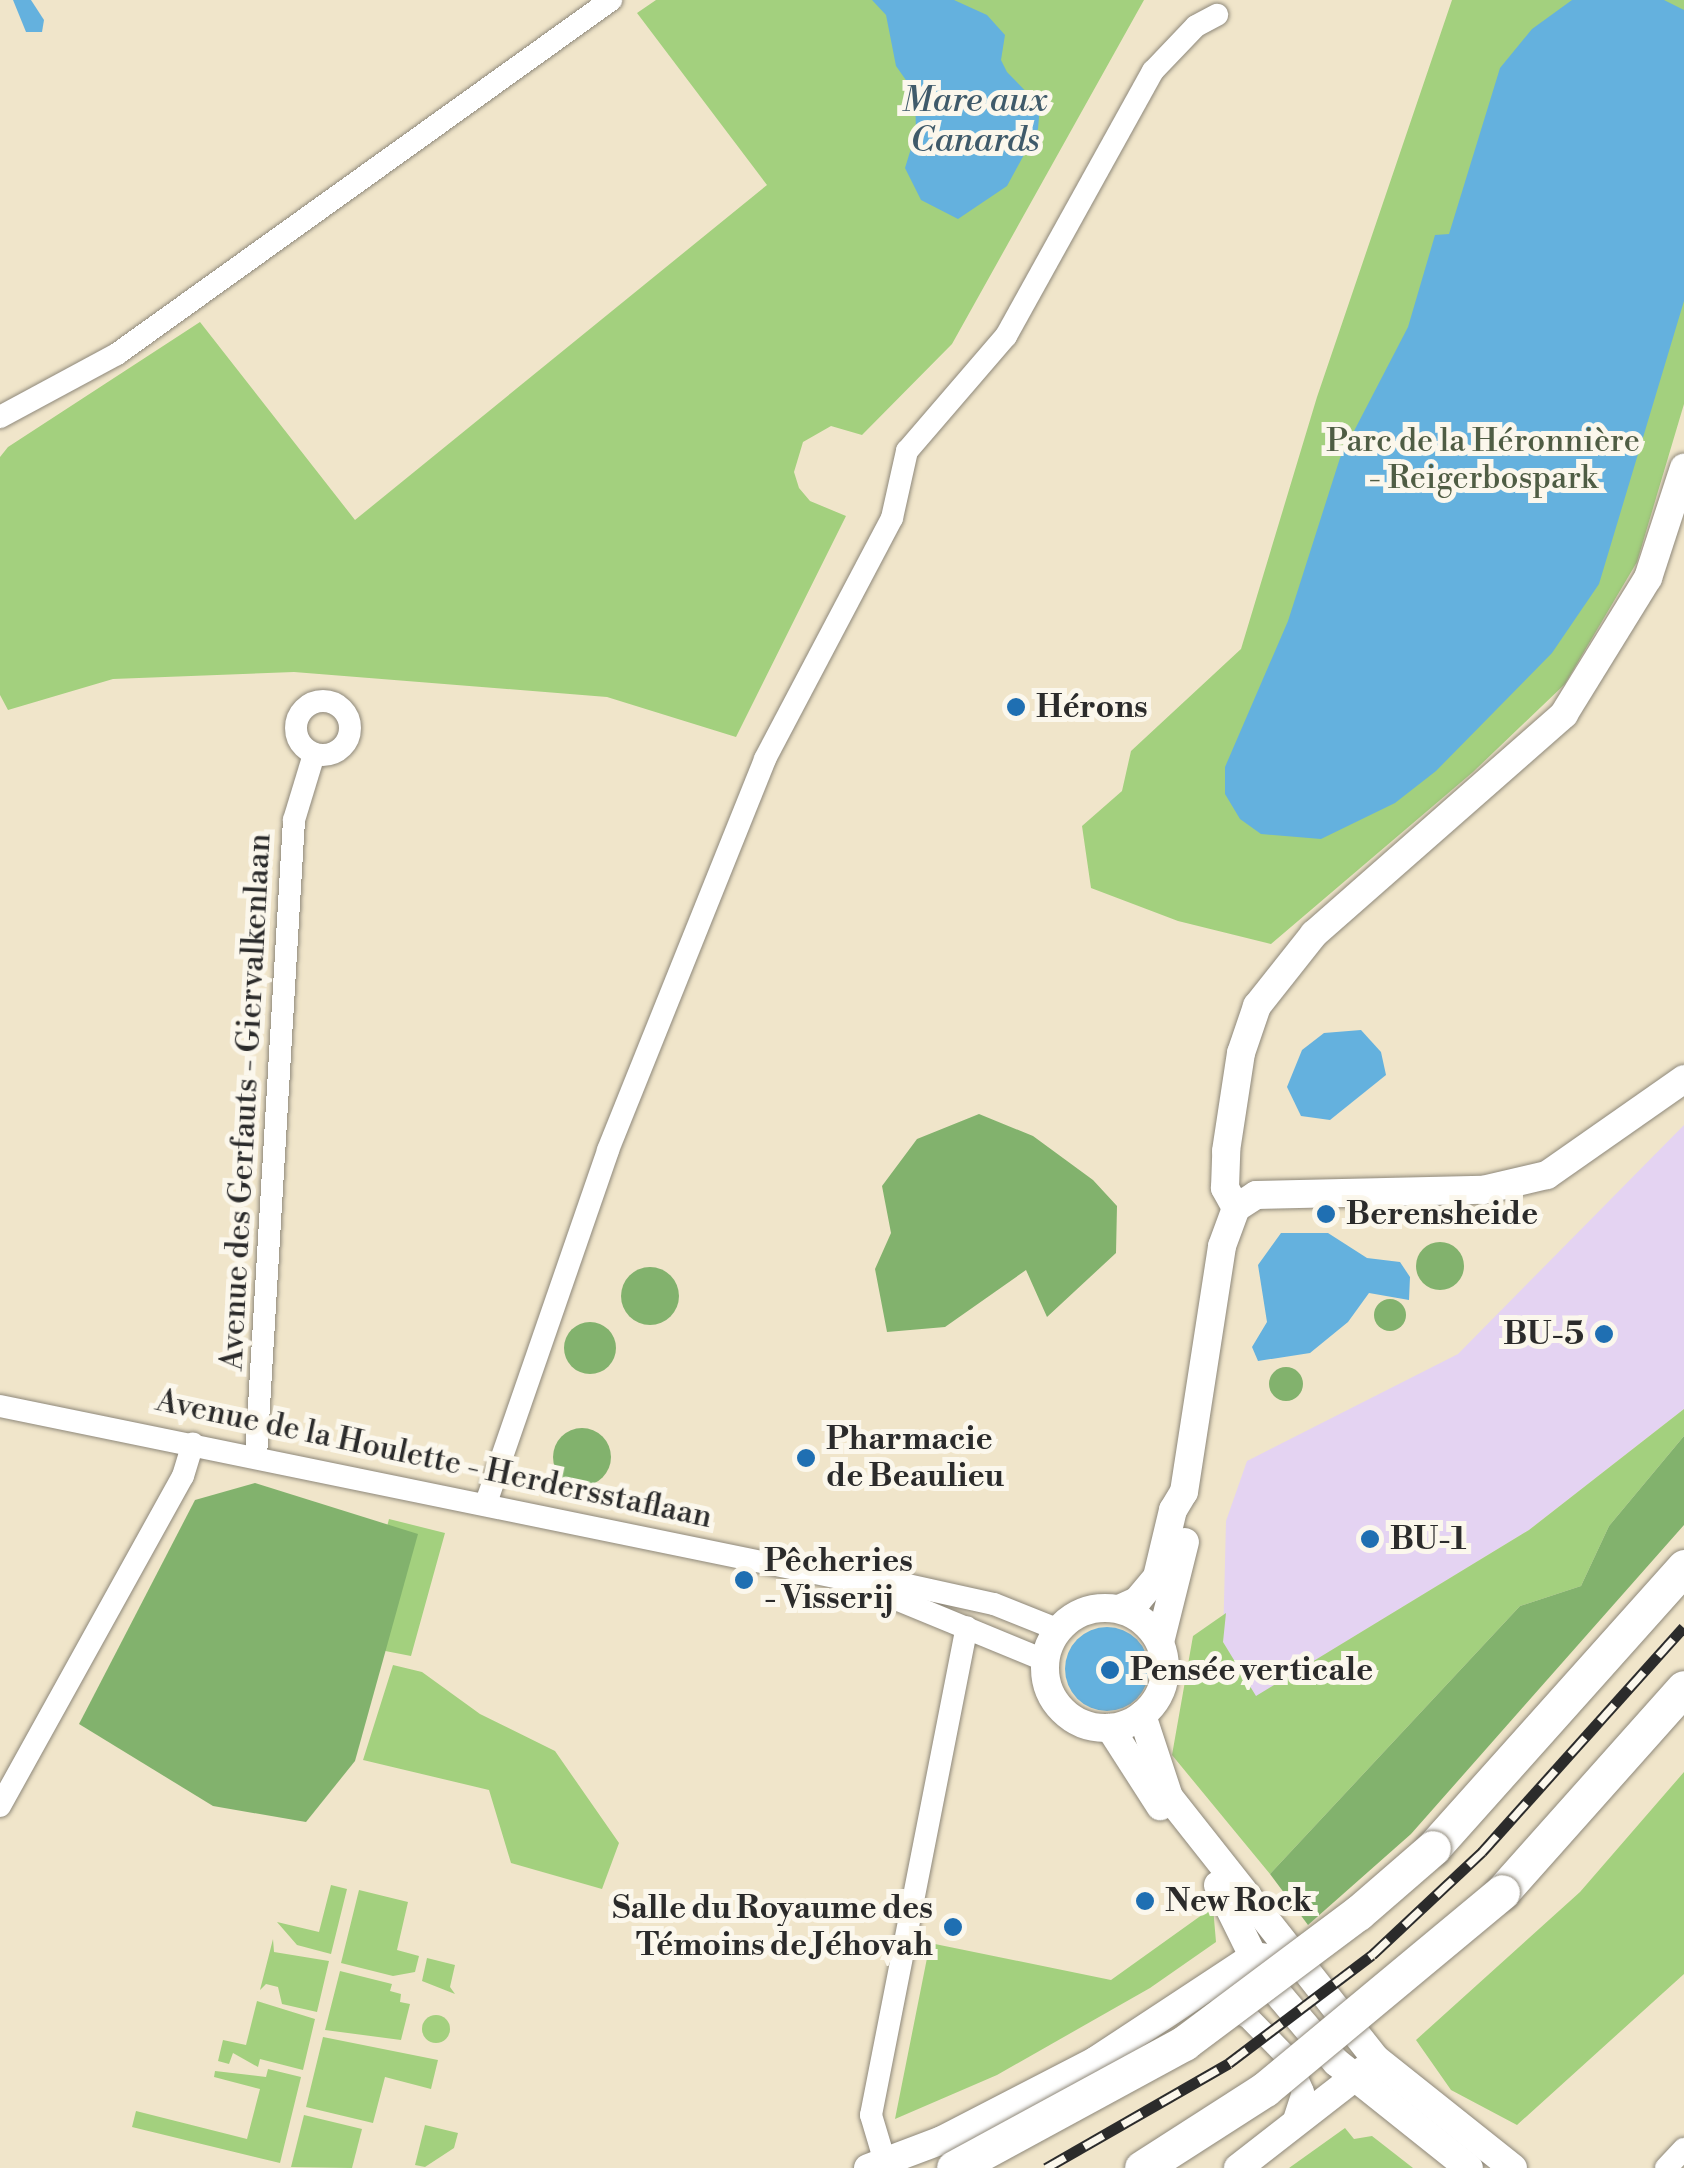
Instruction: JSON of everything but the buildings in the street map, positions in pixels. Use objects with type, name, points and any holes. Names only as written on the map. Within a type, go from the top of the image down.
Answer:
[{"type":"highway","points":[[954,2168],[1092,2099],[1199,2034],[1358,1914],[1433,1848],[1684,1567]]},
{"type":"highway","points":[[1142,2168],[1265,2089],[1502,1892],[1684,1688]]},
{"type":"street","points":[[0,418],[117,354],[612,0]]},
{"type":"street","points":[[486,1503],[608,1150],[765,759],[892,518],[907,451],[979,374],[1006,336],[1153,71],[1196,26],[1217,16]]},
{"type":"street","points":[[1236,1208],[1225,1188],[1226,1151],[1241,1053],[1257,1006],[1314,934],[1564,714],[1648,578],[1684,468]]},
{"type":"street","name":"Avenue des Gerfauts - Giervalkenlaan","points":[[256,1456],[294,820],[314,754]]},
{"type":"street","points":[[1184,1492],[1173,1510],[1156,1578],[1137,1601],[1120,1609],[1086,1611],[1059,1630],[1046,1661],[1052,1696],[1076,1720],[1110,1728],[1142,1715],[1164,1681],[1160,1642],[1184,1552],[1189,1514],[1184,1492],[1222,1246],[1236,1208],[1256,1196],[1483,1190],[1548,1174],[1684,1079]]},
{"type":"street","name":"Avenue de la Houlette - Herdersstaflaan","points":[[0,1406],[854,1581],[1046,1661]]},
{"type":"street","points":[[0,1806],[183,1476],[193,1444]]},
{"type":"street","name":"Avenue de la Houlette - Herdersstaflaan","points":[[854,1581],[894,1582],[994,1604],[1059,1630]]},
{"type":"street","points":[[1120,1609],[1143,1621],[1160,1642]]},
{"type":"street","points":[[967,1627],[871,2115],[876,2165],[1065,2076],[1200,1996],[1254,1956],[1296,1961]]},
{"type":"street","points":[[1142,1715],[1169,1798],[1376,2060],[1513,2168]]},
{"type":"street","points":[[1110,1728],[1236,1914],[1263,1976],[1353,2079],[1469,2168]]},
{"type":"street","points":[[1200,1996],[1248,2016],[1288,2058],[1303,2092],[1290,2133]]},
{"type":"street","points":[[1238,2168],[1290,2133],[1376,2060]]},
{"type":"street","points":[[1666,2168],[1684,2149]]},
{"type":"shaded area","points":[[1684,1125],[1684,1409],[1529,1530],[1255,1697],[1223,1642],[1226,1521],[1247,1461],[1458,1354]]},
{"type":"green space","points":[[656,0],[1144,0],[952,344],[862,435],[831,426],[803,442],[794,472],[799,488],[810,501],[846,516],[736,737],[607,697],[294,672],[113,679],[8,710],[0,695],[0,457],[8,447],[200,322],[355,520],[767,185],[637,13]]},
{"type":"green space","name":"Parc de la Héronnière - Reigerbospark","points":[[1452,0],[1684,0],[1684,404],[1637,562],[1565,684],[1473,772],[1271,944],[1178,921],[1091,888],[1082,826],[1122,791],[1131,751],[1241,649],[1317,397]]},
{"type":"green space","points":[[979,1114],[1033,1136],[1093,1180],[1117,1206],[1116,1253],[1047,1317],[1026,1270],[945,1327],[887,1332],[875,1269],[891,1233],[882,1186],[917,1139]]},
{"type":"green space","points":[[1440,1242],[1457,1249],[1464,1266],[1457,1283],[1440,1290],[1423,1283],[1416,1266],[1423,1249]]},
{"type":"green space","points":[[650,1267],[670,1276],[679,1296],[670,1316],[650,1325],[630,1316],[621,1296],[630,1276]]},
{"type":"green space","points":[[1390,1299],[1402,1303],[1406,1315],[1402,1327],[1390,1331],[1378,1327],[1374,1315],[1378,1303]]},
{"type":"green space","points":[[590,1322],[608,1330],[616,1348],[608,1366],[590,1374],[572,1366],[564,1348],[572,1330]]},
{"type":"green space","points":[[1286,1367],[1298,1372],[1303,1384],[1298,1396],[1286,1401],[1274,1396],[1269,1384],[1274,1372]]},
{"type":"green space","points":[[1684,1409],[1684,1436],[1609,1526],[1581,1586],[1520,1606],[1270,1874],[1172,1755],[1193,1636],[1226,1613],[1223,1642],[1256,1696],[1529,1530]]},
{"type":"green space","points":[[582,1428],[602,1437],[611,1457],[602,1477],[582,1486],[562,1477],[553,1457],[562,1437]]},
{"type":"green space","points":[[1684,1436],[1684,1525],[1411,1834],[1308,1925],[1270,1874],[1520,1606],[1581,1586],[1609,1526]]},
{"type":"green space","points":[[255,1483],[418,1534],[355,1761],[306,1822],[213,1806],[79,1724],[195,1500]]},
{"type":"green space","points":[[389,1519],[445,1533],[411,1656],[298,1634],[383,1542]]},
{"type":"green space","points":[[393,1665],[422,1672],[480,1714],[555,1751],[619,1843],[602,1889],[511,1863],[489,1790],[363,1760]]},
{"type":"green space","points":[[1684,1772],[1684,1974],[1517,2125],[1451,2090],[1416,2040],[1580,1892]]},
{"type":"green space","points":[[331,1885],[347,1889],[331,1954],[297,1945],[277,1922],[319,1932]]},
{"type":"green space","points":[[359,1890],[408,1902],[397,1950],[419,1956],[415,1972],[393,1976],[341,1963]]},
{"type":"green space","points":[[1213,1907],[1216,1942],[1150,1988],[997,2075],[895,2119],[930,1943],[1111,1980]]},
{"type":"green space","points":[[273,1939],[274,1952],[329,1961],[317,2012],[282,2004],[278,1987],[266,1984],[260,1990]]},
{"type":"green space","points":[[427,1958],[455,1965],[450,1987],[455,1994],[422,1981]]},
{"type":"green space","points":[[340,1971],[392,1984],[390,1991],[401,1994],[400,2002],[410,2004],[401,2040],[325,2030]]},
{"type":"green space","points":[[257,2001],[315,2019],[303,2070],[260,2059],[258,2067],[233,2053],[229,2064],[218,2061],[223,2040],[246,2045]]},
{"type":"green space","points":[[436,2015],[446,2019],[450,2029],[446,2039],[436,2043],[426,2039],[422,2029],[426,2019]]},
{"type":"green space","points":[[323,2037],[438,2060],[431,2089],[385,2077],[373,2123],[306,2107]]},
{"type":"green space","points":[[268,2069],[301,2077],[280,2163],[132,2127],[136,2111],[247,2139],[260,2089],[214,2077],[215,2071],[266,2077]]},
{"type":"green space","points":[[304,2115],[362,2129],[352,2168],[291,2167]]},
{"type":"green space","points":[[425,2125],[458,2133],[454,2148],[425,2167],[415,2165]]},
{"type":"green space","points":[[1345,2128],[1354,2139],[1372,2136],[1413,2168],[1289,2168]]},
{"type":"water","points":[[13,0],[31,0],[44,20],[42,32],[26,32]]},
{"type":"water","name":"Mare aux Canards","points":[[872,0],[954,0],[987,15],[1005,35],[1001,60],[1007,72],[1040,106],[1038,129],[1007,186],[958,219],[921,200],[905,168],[916,132],[915,93],[896,66],[886,15]]},
{"type":"water","name":"Parc de la Héronnière - Reigerbospark","points":[[1572,0],[1664,0],[1684,10],[1684,301],[1599,584],[1552,653],[1436,771],[1395,803],[1321,839],[1261,834],[1240,819],[1225,794],[1225,767],[1288,621],[1340,458],[1408,327],[1435,235],[1449,234],[1500,68],[1532,29]]},
{"type":"water","points":[[1361,1030],[1381,1052],[1386,1075],[1330,1120],[1301,1116],[1287,1087],[1302,1050],[1324,1033]]},
{"type":"water","points":[[1281,1233],[1328,1233],[1367,1258],[1400,1262],[1410,1277],[1409,1300],[1369,1293],[1348,1322],[1310,1353],[1258,1361],[1252,1347],[1267,1322],[1258,1265]]},
{"type":"water","points":[[1107,1627],[1123,1630],[1142,1646],[1149,1669],[1146,1685],[1130,1704],[1107,1711],[1091,1708],[1072,1692],[1065,1669],[1068,1653],[1084,1634]]},
{"type":"railway","points":[[1046,2168],[1229,2063],[1372,1955],[1482,1852],[1684,1627]]},
{"type":"place","name":"Hérons","points":[[1016,707]]},
{"type":"place","name":"Berensheide","points":[[1326,1214]]},
{"type":"place","name":"BU-5","points":[[1604,1334]]},
{"type":"place","name":"Pharmacie de Beaulieu","points":[[806,1458]]},
{"type":"place","name":"BU-1","points":[[1370,1539]]},
{"type":"place","name":"Pêcheries - Visserij","points":[[744,1580]]},
{"type":"place","name":"Pensée verticale","points":[[1110,1670]]},
{"type":"place","name":"New Rock","points":[[1145,1901]]},
{"type":"place","name":"Salle du Royaume des Témoins de Jéhovah","points":[[953,1927]]}]
